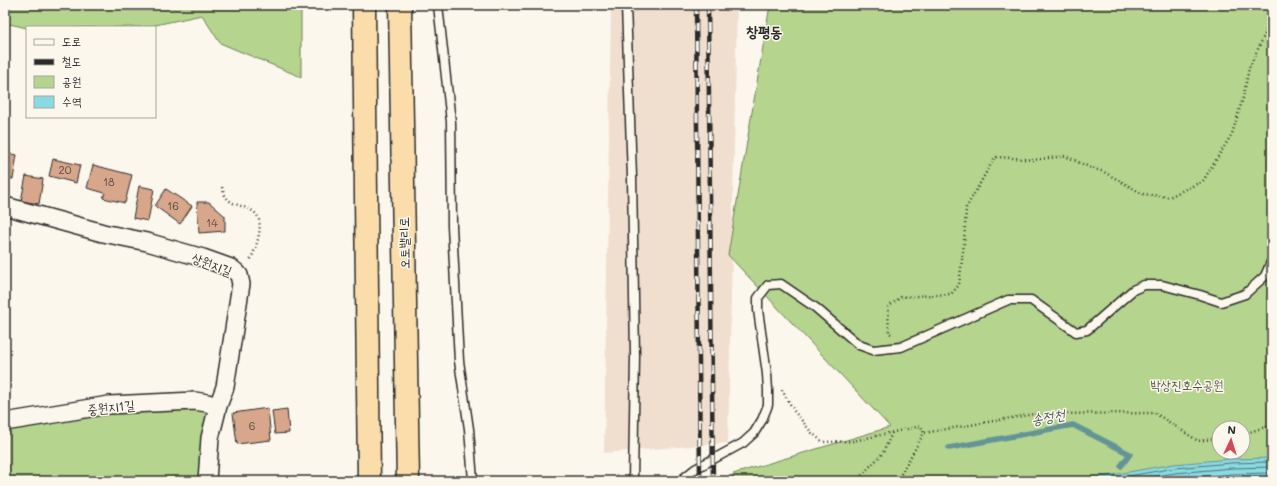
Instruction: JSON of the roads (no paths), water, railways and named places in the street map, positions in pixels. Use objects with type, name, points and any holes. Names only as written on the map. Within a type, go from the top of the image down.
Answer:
[{"type":"highway","points":[[364,5],[368,481]]},
{"type":"highway","name":"오토밸리로","points":[[400,5],[408,481]]},
{"type":"street","name":"상원지길","points":[[5,206],[103,233],[148,242],[203,258],[231,268],[239,274],[241,284],[225,387],[218,406],[210,438],[207,481]]},
{"type":"street","name":"중원지1길","points":[[5,422],[109,405],[195,401],[218,406]]},
{"type":"lane","points":[[438,5],[451,122],[452,226],[459,361],[469,429],[473,481]]},
{"type":"lane","points":[[626,5],[636,356],[633,477]]},
{"type":"lane","points":[[680,481],[695,469],[743,444],[754,433],[762,420],[768,405],[767,374],[758,310],[758,298],[768,285],[780,284],[816,308],[859,345],[873,350],[901,348],[1008,300],[1031,300],[1076,332],[1087,330],[1133,290],[1144,285],[1162,285],[1221,302],[1245,294],[1265,276],[1272,260]]},
{"type":"water","points":[[1272,458],[1272,481],[1078,481],[1174,464],[1220,460],[1251,460],[1251,459]]},
{"type":"waterway","name":"송정천","points":[[949,448],[1073,425],[1130,454],[1121,466]]},
{"type":"railway","points":[[696,5],[700,481]]},
{"type":"railway","points":[[708,5],[713,481]]},
{"type":"district","name":"창평동","points":[[764,32]]},
{"type":"park label","name":"박상진호수공원","points":[[1187,385]]}]
